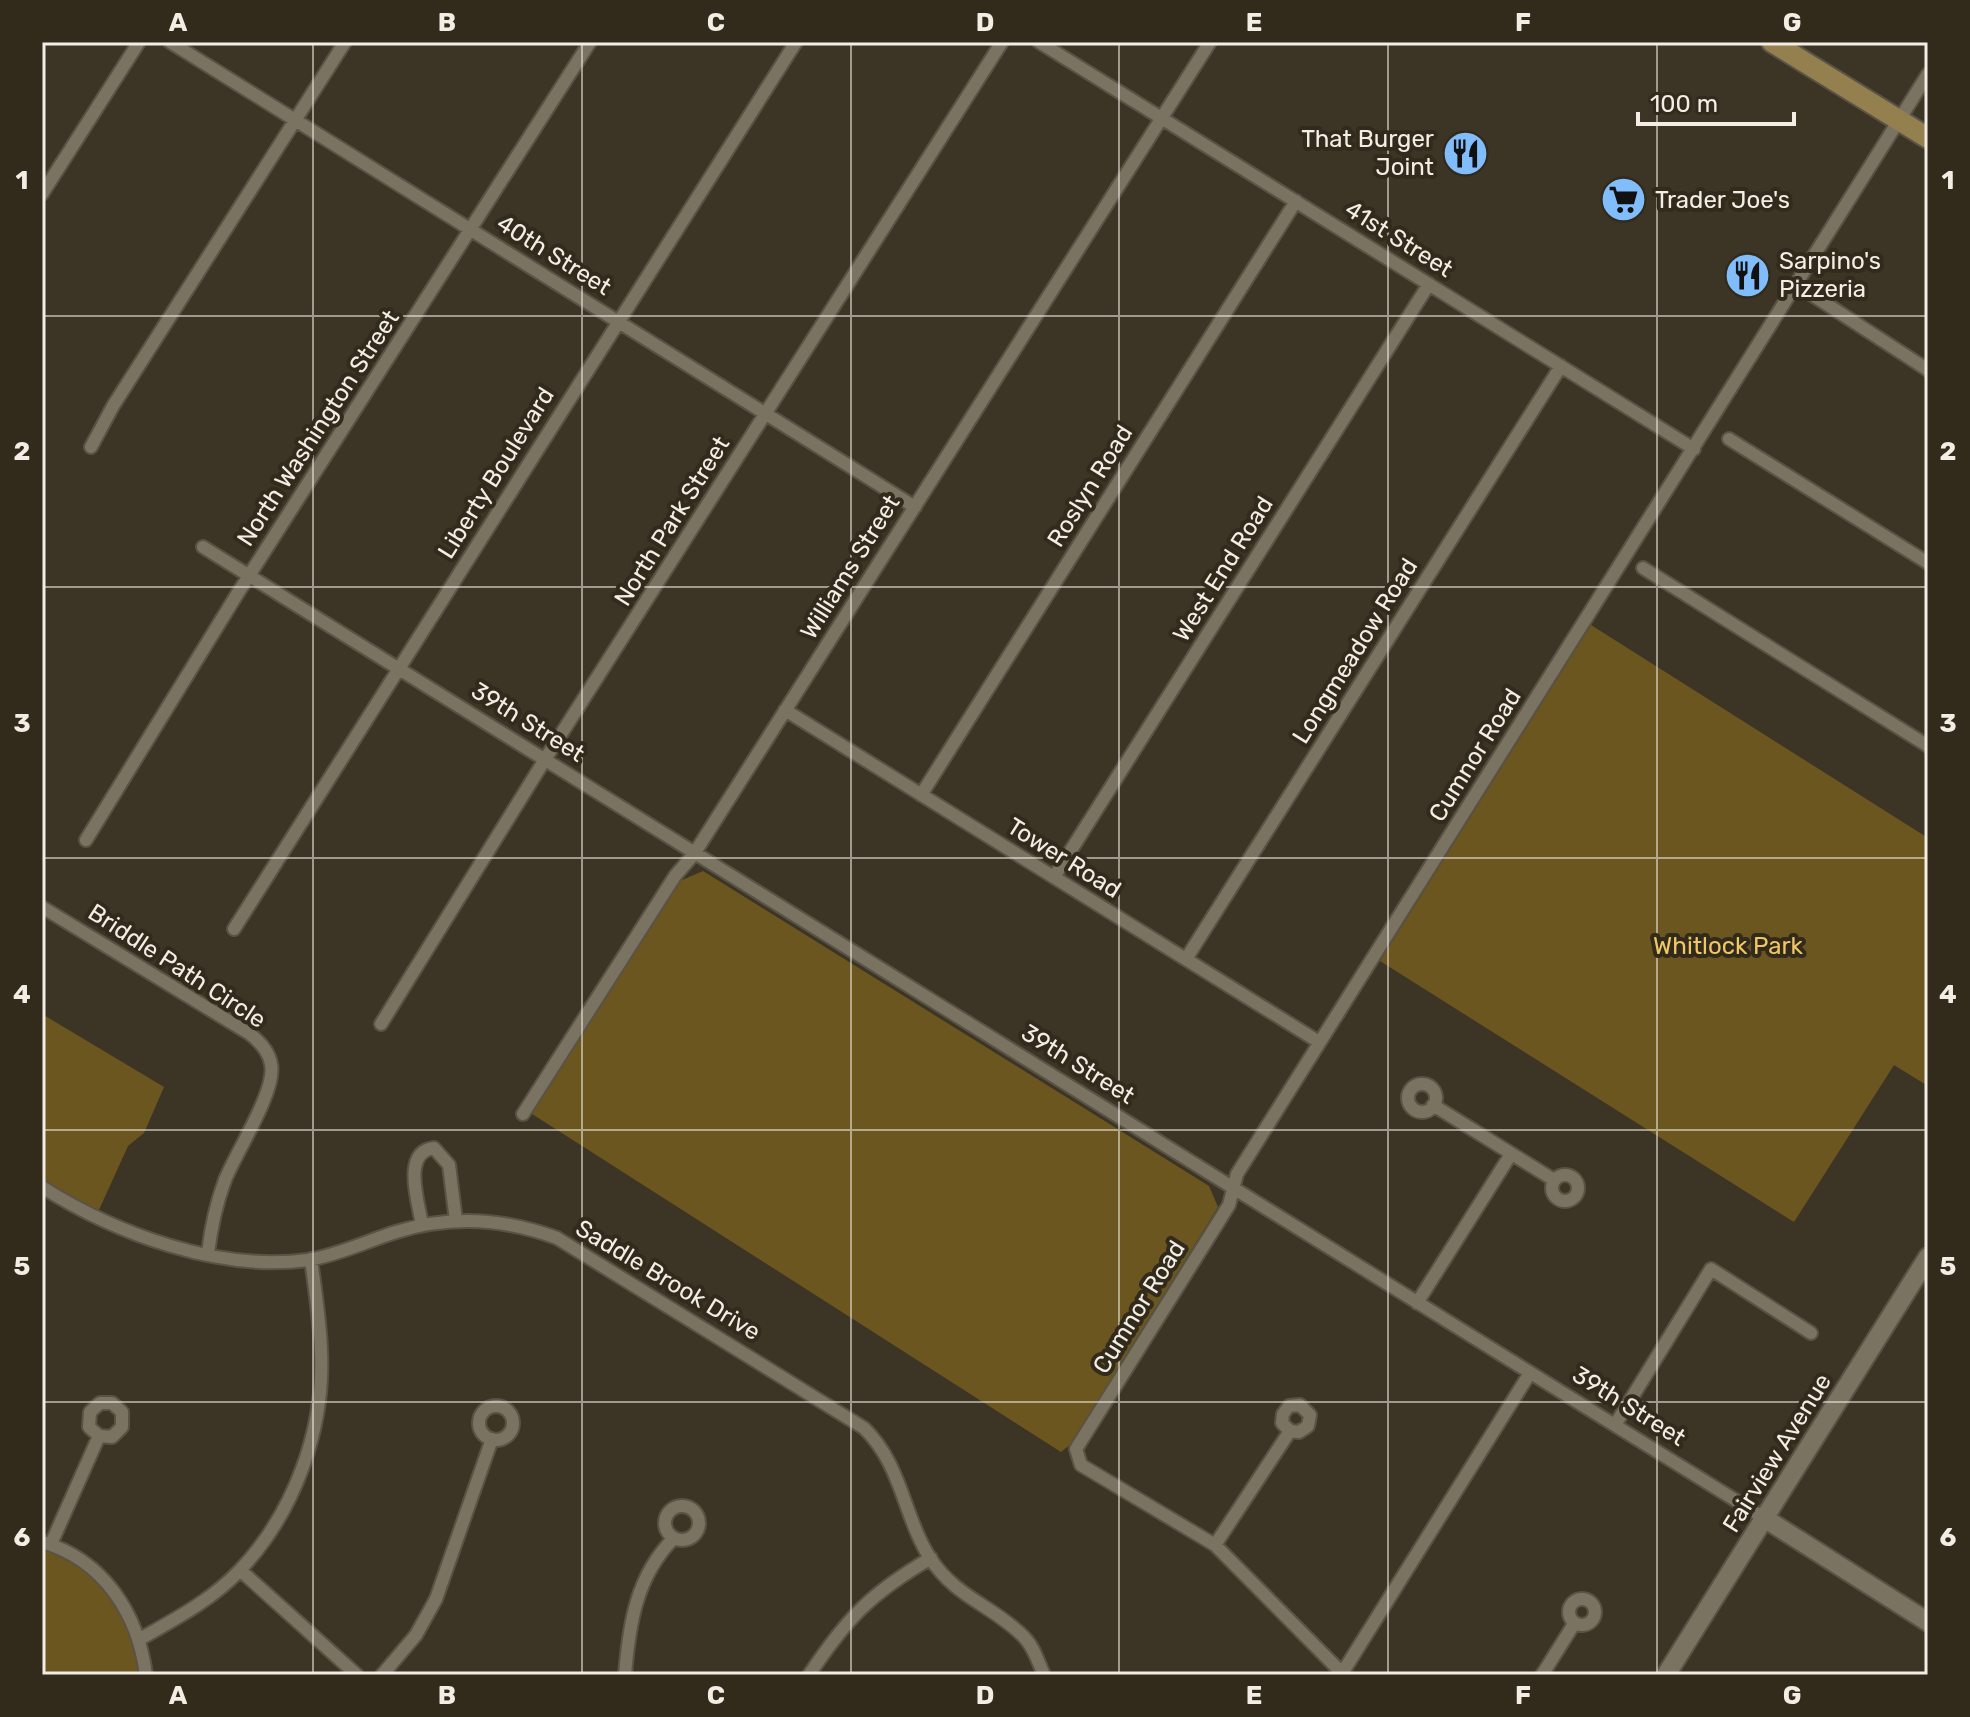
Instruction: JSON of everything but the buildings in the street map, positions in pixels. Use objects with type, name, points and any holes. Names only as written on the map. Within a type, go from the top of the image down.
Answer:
[{"type":"main road","points":[[1772,42],[1928,138]]},
{"type":"street","points":[[42,194],[139,42]]},
{"type":"street","name":"40th Street","points":[[170,42],[915,507]]},
{"type":"street","points":[[91,447],[113,406],[345,42]]},
{"type":"street","name":"North Washington Street","points":[[86,840],[590,42]]},
{"type":"street","name":"Liberty Boulevard","points":[[234,929],[796,42]]},
{"type":"street","name":"North Park Street","points":[[381,1024],[544,761],[1002,42]]},
{"type":"street","name":"41st Street","points":[[1039,42],[1694,449]]},
{"type":"street","name":"Williams Street","points":[[523,1114],[675,876],[694,854],[1210,42]]},
{"type":"street","name":"Cumnor Road","points":[[1215,1545],[1081,1465],[1076,1449],[1229,1205],[1237,1174],[1928,74]]},
{"type":"street","name":"Roslyn Road","points":[[921,795],[1296,201]]},
{"type":"street","name":"West End Road","points":[[1054,877],[1429,284]]},
{"type":"street","points":[[1797,285],[1928,370]]},
{"type":"street","name":"Longmeadow Road","points":[[1186,959],[1561,366]]},
{"type":"street","points":[[1729,439],[1928,563]]},
{"type":"street","name":"39th Street","points":[[203,547],[1928,1622]]},
{"type":"street","points":[[1643,568],[1928,746]]},
{"type":"street","name":"Tower Road","points":[[785,710],[1319,1042]]},
{"type":"street","name":"Briddle Path Circle","points":[[42,907],[250,1034],[263,1048],[271,1064],[269,1091],[235,1155],[222,1190],[208,1253]]},
{"type":"street","points":[[1433,1105],[1554,1180]]},
{"type":"street","points":[[422,1225],[413,1167],[426,1149],[434,1148],[449,1165],[456,1221]]},
{"type":"street","points":[[1417,1303],[1511,1154]]},
{"type":"street","name":"Saddle Brook Drive","points":[[42,1187],[132,1231],[208,1253],[269,1262],[311,1259],[422,1225],[456,1221],[511,1223],[575,1247],[849,1418],[875,1439],[891,1462],[931,1558],[963,1595],[1023,1636],[1044,1675]]},
{"type":"street","name":"Fairview Avenue","points":[[1666,1675],[1928,1257]]},
{"type":"street","points":[[140,1639],[196,1606],[240,1570],[280,1516],[310,1445],[319,1398],[321,1351],[311,1259]]},
{"type":"street","points":[[1615,1425],[1711,1269],[1811,1333]]},
{"type":"street","points":[[1290,1431],[1215,1545],[1342,1674],[1530,1373]]},
{"type":"street","points":[[99,1436],[46,1543],[80,1559],[102,1579],[130,1615],[140,1639],[146,1675]]},
{"type":"street","points":[[382,1675],[416,1635],[436,1599],[492,1439]]},
{"type":"street","points":[[625,1675],[627,1636],[637,1597],[674,1538]]},
{"type":"street","points":[[809,1675],[856,1610],[879,1591],[931,1558]]},
{"type":"street","points":[[240,1570],[357,1675]]},
{"type":"street","points":[[1542,1675],[1574,1624]]},
{"type":"green space","name":"Whitlock Park","points":[[1591,625],[1928,838],[1928,1086],[1894,1065],[1794,1222],[1380,961]]},
{"type":"green space","points":[[703,871],[1209,1186],[1218,1207],[1071,1444],[1061,1452],[529,1112],[675,883]]},
{"type":"green space","points":[[42,1014],[164,1087],[144,1133],[128,1146],[98,1212],[42,1181]]},
{"type":"green space","points":[[42,1548],[79,1567],[110,1597],[131,1634],[138,1675],[42,1675]]},
{"type":"place","name":"That Burger Joint","points":[[1465,153]]},
{"type":"place","name":"Trader Joe's","points":[[1624,200]]},
{"type":"place","name":"Sarpino's Pizzeria","points":[[1748,275]]}]
